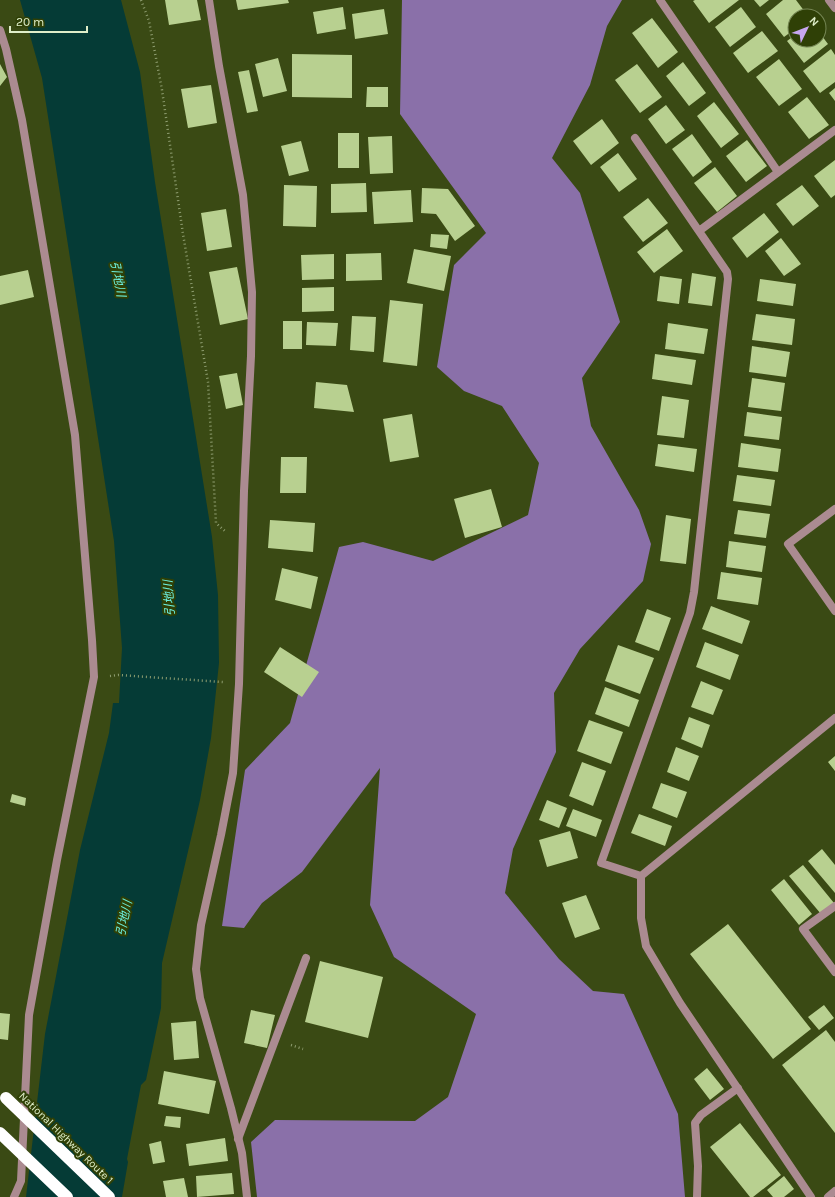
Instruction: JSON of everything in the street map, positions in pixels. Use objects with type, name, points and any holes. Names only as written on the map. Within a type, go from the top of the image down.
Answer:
[{"type":"highway","name":"National Highway Route 1","points":[[6,1098],[109,1197]]},
{"type":"highway","points":[[0,1132],[67,1197]]},
{"type":"street","points":[[209,0],[219,66],[243,195],[252,292],[251,356],[244,491],[240,677],[233,772],[201,925],[196,969],[200,998],[242,1153],[247,1197]]},
{"type":"street","points":[[660,0],[778,172]]},
{"type":"street","points":[[829,0],[835,8]]},
{"type":"street","points":[[0,30],[22,120],[75,435],[94,677],[56,868],[29,1015],[21,1181],[14,1197]]},
{"type":"street","points":[[699,231],[835,130]]},
{"type":"street","points":[[635,138],[727,272],[728,279],[694,592],[690,613],[601,863],[641,876]]},
{"type":"street","points":[[835,509],[788,544],[835,611]]},
{"type":"street","points":[[641,876],[835,718]]},
{"type":"street","points":[[641,876],[641,918],[646,946],[680,1003],[812,1197]]},
{"type":"street","points":[[835,906],[803,929],[835,972]]},
{"type":"street","points":[[238,1139],[306,958]]},
{"type":"street","points":[[697,1197],[698,1166],[694,1123],[701,1115],[738,1088]]},
{"type":"street","points":[[828,1197],[835,1191]]},
{"type":"path","points":[[141,0],[149,21],[162,90],[183,234],[208,382],[216,523],[243,547]]},
{"type":"path","points":[[118,675],[221,682]]},
{"type":"shaded area","points":[[402,0],[622,0],[607,26],[590,85],[552,158],[580,193],[620,322],[582,378],[591,426],[639,510],[651,544],[643,581],[580,649],[554,693],[556,752],[513,849],[505,893],[559,959],[593,991],[624,994],[678,1114],[685,1197],[257,1197],[251,1142],[275,1120],[415,1121],[448,1097],[476,1014],[394,957],[370,905],[380,768],[302,872],[262,903],[244,928],[222,926],[245,770],[290,723],[339,547],[363,542],[433,561],[528,515],[539,463],[502,406],[464,391],[437,367],[454,265],[486,233],[400,114]]},
{"type":"water","name":"引地川","points":[[20,0],[121,0],[140,72],[155,182],[212,537],[218,595],[219,663],[211,738],[200,800],[162,963],[161,1008],[146,1080],[141,1085],[127,1159],[128,1162],[122,1197],[26,1197],[45,1034],[80,850],[109,733],[113,703],[119,703],[122,648],[114,541],[42,78]]},
{"type":"building","points":[[165,0],[197,0],[201,20],[169,25]]},
{"type":"building","points":[[236,0],[288,0],[289,3],[238,10]]},
{"type":"building","points":[[739,0],[709,23],[693,1]]},
{"type":"building","points":[[754,0],[769,0],[760,7]]},
{"type":"building","points":[[783,0],[796,0],[802,8],[787,8],[787,35],[784,37],[766,14]]},
{"type":"building","points":[[343,7],[346,29],[317,34],[313,12]]},
{"type":"building","points":[[741,7],[756,27],[730,47],[715,27]]},
{"type":"building","points":[[384,9],[388,34],[355,39],[352,14]]},
{"type":"building","points":[[652,18],[678,52],[658,68],[632,33]]},
{"type":"building","points":[[762,31],[778,51],[748,73],[733,53]]},
{"type":"building","points":[[792,48],[823,48],[804,63]]},
{"type":"building","points":[[831,49],[835,55],[835,82],[820,93],[803,71]]},
{"type":"building","points":[[292,54],[352,55],[352,98],[292,97]]},
{"type":"building","points":[[278,58],[287,91],[263,97],[255,64]]},
{"type":"building","points":[[779,59],[802,89],[779,106],[756,77]]},
{"type":"building","points":[[683,62],[706,93],[689,106],[666,76]]},
{"type":"building","points":[[0,64],[7,77],[0,86]]},
{"type":"building","points":[[637,64],[662,97],[640,113],[615,80]]},
{"type":"building","points":[[249,70],[258,111],[247,113],[238,72]]},
{"type":"building","points":[[211,85],[217,123],[188,128],[181,89]]},
{"type":"building","points":[[367,87],[388,87],[388,107],[366,107]]},
{"type":"building","points":[[835,88],[835,101],[829,93]]},
{"type":"building","points":[[807,97],[829,125],[809,139],[788,112]]},
{"type":"building","points":[[714,102],[739,134],[721,148],[697,116]]},
{"type":"building","points":[[666,105],[685,130],[666,144],[648,119]]},
{"type":"building","points":[[602,119],[619,143],[591,165],[573,141]]},
{"type":"building","points":[[338,133],[359,133],[359,168],[338,168]]},
{"type":"building","points":[[692,134],[712,162],[693,177],[672,149]]},
{"type":"building","points":[[392,136],[393,173],[370,174],[368,137]]},
{"type":"building","points":[[747,140],[767,166],[746,182],[726,156]]},
{"type":"building","points":[[301,141],[309,171],[289,176],[281,146]]},
{"type":"building","points":[[618,153],[637,179],[619,192],[600,167]]},
{"type":"building","points":[[835,160],[835,195],[831,198],[814,176]]},
{"type":"building","points":[[715,167],[737,196],[717,212],[694,183]]},
{"type":"building","points":[[366,183],[367,212],[331,213],[331,184]]},
{"type":"building","points":[[284,185],[317,186],[316,227],[283,226]]},
{"type":"building","points":[[802,185],[819,206],[793,226],[776,204]]},
{"type":"building","points":[[422,188],[448,189],[475,226],[455,241],[436,214],[421,213]]},
{"type":"building","points":[[411,190],[413,222],[374,224],[372,192]]},
{"type":"building","points":[[648,198],[668,223],[643,242],[623,217]]},
{"type":"building","points":[[226,209],[232,247],[207,251],[201,213]]},
{"type":"building","points":[[764,213],[779,232],[747,258],[732,238]]},
{"type":"building","points":[[667,229],[683,251],[654,273],[637,252]]},
{"type":"building","points":[[431,234],[449,235],[447,249],[430,247]]},
{"type":"building","points":[[781,238],[801,264],[784,276],[765,251]]},
{"type":"building","points":[[414,249],[451,256],[444,291],[407,283]]},
{"type":"building","points":[[381,253],[382,280],[346,281],[346,254]]},
{"type":"building","points":[[334,254],[334,279],[302,280],[301,255]]},
{"type":"building","points":[[237,267],[248,319],[220,325],[209,272]]},
{"type":"building","points":[[28,270],[34,297],[0,305],[0,276]]},
{"type":"building","points":[[692,273],[716,277],[712,306],[688,303]]},
{"type":"building","points":[[660,276],[682,279],[679,304],[657,301]]},
{"type":"building","points":[[760,279],[796,284],[793,306],[757,301]]},
{"type":"building","points":[[334,287],[334,311],[302,312],[302,288]]},
{"type":"building","points":[[390,300],[423,304],[417,366],[383,362]]},
{"type":"building","points":[[756,314],[795,319],[792,345],[752,340]]},
{"type":"building","points":[[352,316],[376,317],[374,352],[350,350]]},
{"type":"building","points":[[283,321],[302,321],[302,349],[283,349]]},
{"type":"building","points":[[307,322],[338,323],[336,346],[306,345]]},
{"type":"building","points":[[668,323],[708,329],[704,354],[665,349]]},
{"type":"building","points":[[752,346],[790,352],[786,377],[749,372]]},
{"type":"building","points":[[655,354],[696,360],[692,385],[652,379]]},
{"type":"building","points":[[237,373],[243,405],[226,409],[219,376]]},
{"type":"building","points":[[752,378],[785,383],[781,411],[748,407]]},
{"type":"building","points":[[316,382],[347,385],[354,412],[314,408]]},
{"type":"building","points":[[662,396],[689,400],[684,438],[657,435]]},
{"type":"building","points":[[747,412],[782,417],[779,440],[744,436]]},
{"type":"building","points":[[412,414],[419,457],[390,462],[383,419]]},
{"type":"building","points":[[741,443],[781,449],[778,472],[738,467]]},
{"type":"building","points":[[658,444],[697,449],[694,472],[655,466]]},
{"type":"building","points":[[281,457],[307,457],[306,493],[280,493]]},
{"type":"building","points":[[737,475],[775,480],[771,506],[733,501]]},
{"type":"building","points":[[491,489],[502,527],[465,538],[454,499]]},
{"type":"building","points":[[738,510],[770,514],[766,538],[734,534]]},
{"type":"building","points":[[666,515],[691,519],[686,564],[660,561]]},
{"type":"building","points":[[270,520],[315,523],[313,552],[268,548]]},
{"type":"building","points":[[729,541],[766,546],[762,572],[726,567]]},
{"type":"building","points":[[282,568],[318,577],[311,609],[275,600]]},
{"type":"building","points":[[721,572],[762,578],[758,605],[717,599]]},
{"type":"building","points":[[711,606],[750,621],[742,644],[702,629]]},
{"type":"building","points":[[647,609],[671,618],[659,651],[635,642]]},
{"type":"building","points":[[705,642],[739,655],[730,680],[696,667]]},
{"type":"building","points":[[618,645],[654,658],[640,694],[605,681]]},
{"type":"building","points":[[280,647],[319,672],[302,697],[264,672]]},
{"type":"building","points":[[701,681],[723,690],[713,715],[691,707]]},
{"type":"building","points":[[605,687],[639,700],[629,727],[595,714]]},
{"type":"building","points":[[689,717],[710,725],[702,748],[681,739]]},
{"type":"building","points":[[589,720],[623,732],[611,764],[577,751]]},
{"type":"building","points":[[676,747],[699,756],[689,781],[667,772]]},
{"type":"building","points":[[835,756],[835,771],[828,762]]},
{"type":"building","points":[[582,762],[606,771],[593,806],[569,796]]},
{"type":"building","points":[[661,783],[687,792],[677,818],[652,808]]},
{"type":"building","points":[[12,794],[26,798],[25,806],[10,802]]},
{"type":"building","points":[[547,800],[567,808],[559,828],[539,820]]},
{"type":"building","points":[[573,809],[602,820],[596,837],[566,826]]},
{"type":"building","points":[[639,814],[672,826],[665,846],[631,833]]},
{"type":"building","points":[[570,831],[578,858],[547,867],[539,840]]},
{"type":"building","points":[[822,849],[835,865],[835,893],[808,861]]},
{"type":"building","points":[[803,865],[834,903],[821,914],[789,876]]},
{"type":"building","points":[[784,879],[812,914],[799,925],[771,890]]},
{"type":"building","points":[[586,895],[600,929],[575,938],[562,903]]},
{"type":"building","points":[[728,924],[811,1029],[773,1059],[690,954]]},
{"type":"building","points":[[320,961],[383,977],[368,1038],[305,1022]]},
{"type":"building","points":[[824,1005],[834,1018],[819,1030],[808,1017]]},
{"type":"building","points":[[251,1010],[275,1015],[267,1048],[244,1043]]},
{"type":"building","points":[[0,1013],[10,1014],[8,1040],[0,1039]]},
{"type":"building","points":[[196,1021],[199,1058],[174,1060],[171,1023]]},
{"type":"building","points":[[826,1030],[835,1042],[835,1133],[782,1065]]},
{"type":"building","points":[[707,1068],[724,1089],[710,1100],[694,1079]]},
{"type":"building","points":[[164,1071],[216,1081],[209,1114],[158,1104]]},
{"type":"building","points":[[166,1116],[181,1117],[180,1128],[164,1126]]},
{"type":"building","points":[[740,1123],[781,1175],[753,1197],[750,1197],[710,1147]]},
{"type":"building","points":[[225,1138],[228,1161],[189,1166],[186,1144]]},
{"type":"building","points":[[161,1141],[165,1162],[153,1164],[149,1144]]},
{"type":"building","points":[[232,1173],[234,1194],[197,1197],[196,1176]]},
{"type":"building","points":[[784,1176],[794,1189],[784,1197],[773,1197],[767,1190]]},
{"type":"building","points":[[184,1178],[188,1197],[166,1197],[163,1181]]}]
